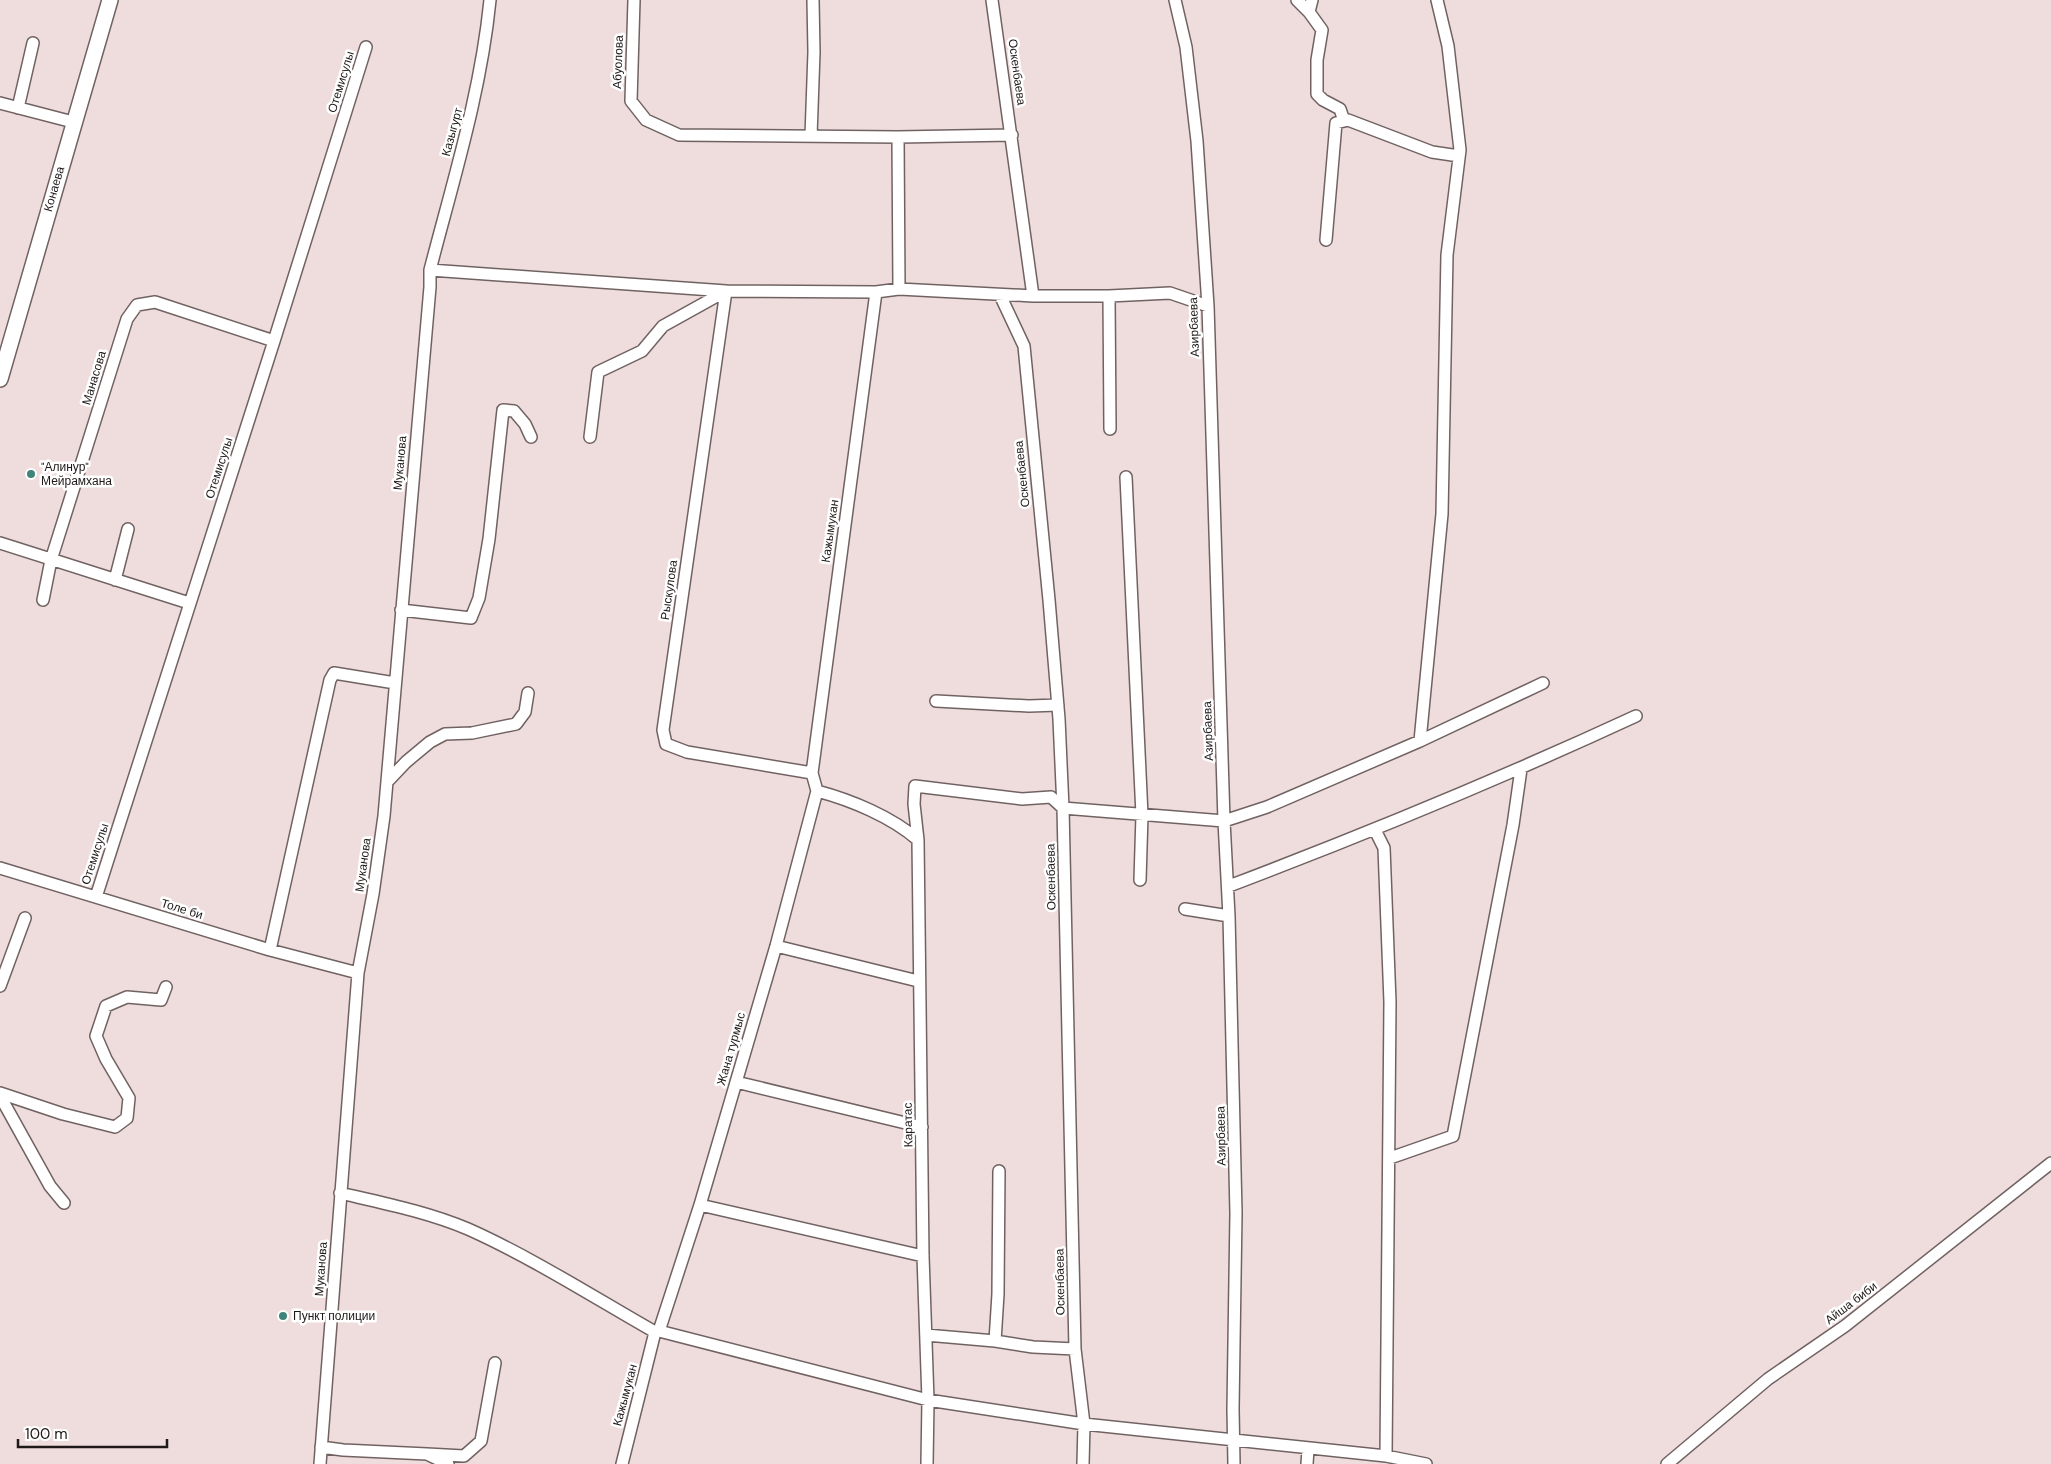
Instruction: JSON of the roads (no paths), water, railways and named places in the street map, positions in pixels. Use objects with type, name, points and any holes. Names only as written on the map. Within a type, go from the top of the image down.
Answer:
[{"type":"main road","name":"Конаева","points":[[0,379],[73,122],[110,0]]},
{"type":"street","name":"Казыгурт","points":[[430,270],[476,92],[490,0]]},
{"type":"street","name":"Абуолова","points":[[634,0],[631,100],[646,120],[679,134],[811,136]]},
{"type":"street","points":[[812,0],[814,52],[811,136],[1012,135]]},
{"type":"street","name":"Оскенбаева","points":[[992,0],[1033,296]]},
{"type":"street","name":"Азирбаева","points":[[1175,0],[1186,47],[1197,140],[1208,306],[1224,821],[1230,916],[1236,1213],[1234,1464]]},
{"type":"street","points":[[1297,0],[1309,12],[1322,30],[1317,60],[1317,94],[1340,108],[1344,121]]},
{"type":"street","points":[[1309,12],[1312,0]]},
{"type":"street","points":[[1420,741],[1442,514],[1447,255],[1459,156],[1448,46],[1437,0]]},
{"type":"street","points":[[18,108],[33,42]]},
{"type":"street","name":"Отемисулы","points":[[96,897],[366,47]]},
{"type":"street","points":[[0,103],[73,122]]},
{"type":"street","points":[[1326,240],[1336,123],[1348,120],[1432,152],[1459,156]]},
{"type":"street","points":[[898,137],[899,289]]},
{"type":"street","points":[[430,270],[726,292],[876,292],[899,289],[1033,296],[1109,296],[1170,293],[1208,306]]},
{"type":"street","name":"Муканова","points":[[320,1464],[358,973],[373,894],[388,780],[430,270]]},
{"type":"street","points":[[590,437],[598,372],[642,351],[663,326],[726,292]]},
{"type":"street","name":"Рыскулова","points":[[726,292],[663,730],[666,744],[687,752],[812,773]]},
{"type":"street","name":"Кажымукан","points":[[812,773],[876,292]]},
{"type":"street","name":"Оскенбаева","points":[[1000,295],[1024,346],[1058,705],[1064,808],[1075,1349],[1084,1424],[1083,1464]]},
{"type":"street","points":[[1109,296],[1110,429]]},
{"type":"street","name":"Манасова","points":[[42,600],[51,560],[127,319],[136,305],[155,302],[274,341]]},
{"type":"street","points":[[401,610],[471,618],[479,598],[489,539],[502,410],[514,411],[525,424],[531,437]]},
{"type":"street","points":[[1126,477],[1142,815],[1140,880]]},
{"type":"street","points":[[115,580],[128,529]]},
{"type":"street","points":[[0,543],[189,603]]},
{"type":"street","points":[[270,950],[330,680],[334,673],[395,683]]},
{"type":"street","points":[[1064,808],[1224,821],[1267,807],[1420,741],[1543,683]]},
{"type":"street","points":[[388,780],[430,742],[445,734],[496,729],[516,724],[525,712],[528,693]]},
{"type":"street","points":[[936,701],[1029,706],[1058,705]]},
{"type":"street","points":[[1229,886],[1375,830],[1521,769],[1636,716]]},
{"type":"street","points":[[1390,1158],[1453,1136],[1513,825],[1521,769]]},
{"type":"street","points":[[812,773],[817,791],[849,800],[902,826],[918,840]]},
{"type":"street","name":"Каратас","points":[[927,1464],[928,1400],[923,1256],[918,981],[918,840],[914,804],[915,786],[1022,799],[1051,797],[1064,808]]},
{"type":"street","name":"Жана турмыс","points":[[657,1332],[700,1205],[776,946],[817,791]]},
{"type":"street","points":[[1375,830],[1384,848],[1390,1002],[1386,1456]]},
{"type":"street","name":"Толе би","points":[[0,868],[270,950],[358,973]]},
{"type":"street","points":[[1185,909],[1230,916]]},
{"type":"street","points":[[0,986],[24,918]]},
{"type":"street","points":[[776,946],[918,981]]},
{"type":"street","points":[[0,1094],[63,1114],[115,1127],[127,1118],[129,1098],[106,1059],[96,1036],[106,1006],[127,997],[161,1000],[166,987]]},
{"type":"street","points":[[736,1082],[922,1127]]},
{"type":"street","points":[[0,1094],[50,1186],[64,1203]]},
{"type":"street","name":"Айша биби","points":[[1667,1464],[1768,1379],[1845,1326],[2051,1163]]},
{"type":"street","points":[[995,1341],[998,1294],[999,1171]]},
{"type":"street","points":[[340,1194],[396,1205],[466,1228],[508,1248],[657,1332],[928,1400],[1084,1424],[1234,1442],[1386,1456],[1426,1464]]},
{"type":"street","points":[[700,1205],[923,1256]]},
{"type":"street","name":"Кажымукан","points":[[622,1464],[657,1332]]},
{"type":"street","points":[[926,1335],[995,1341],[1033,1347],[1075,1349]]},
{"type":"street","points":[[321,1447],[343,1450],[464,1456],[481,1440],[495,1364]]},
{"type":"street","points":[[1307,1464],[1308,1449]]},
{"type":"street","points":[[426,1454],[448,1464]]},
{"type":"place","name":"\"Алинур\" Мейрамхана","points":[[31,474]]},
{"type":"place","name":"Пункт полиции","points":[[283,1316]]}]
